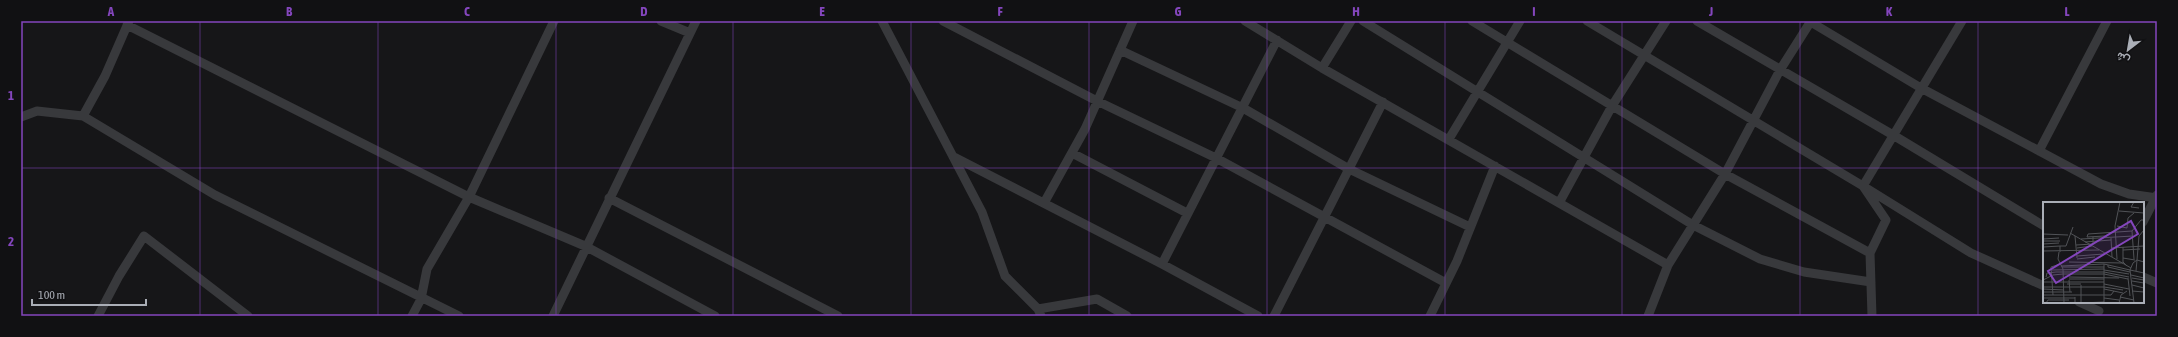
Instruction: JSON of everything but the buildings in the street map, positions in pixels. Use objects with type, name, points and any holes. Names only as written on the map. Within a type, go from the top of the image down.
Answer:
[{"type":"street","points":[[412,316],[421,299],[427,269],[469,197],[554,21]]},
{"type":"street","points":[[660,21],[690,33]]},
{"type":"street","points":[[553,316],[585,246],[696,21]]},
{"type":"street","points":[[882,21],[982,212],[1005,276],[1039,313],[1097,299],[1127,316]]},
{"type":"street","points":[[942,21],[1097,101],[1216,158],[1446,283]]},
{"type":"street","points":[[1044,203],[1072,153],[1133,21]]},
{"type":"street","points":[[1245,21],[1322,68],[1668,265]]},
{"type":"street","points":[[1322,68],[1351,21]]},
{"type":"street","points":[[1363,21],[1693,225],[1760,259],[1804,272],[1871,282]]},
{"type":"street","points":[[1472,21],[1725,174],[1870,253]]},
{"type":"street","points":[[1449,139],[1520,21]]},
{"type":"street","points":[[1587,21],[1863,186],[1971,253],[2043,286]]},
{"type":"street","points":[[1559,202],[1612,106],[1666,21]]},
{"type":"street","points":[[1697,21],[1893,135],[2043,225]]},
{"type":"street","points":[[1648,316],[1668,265],[1725,174],[1780,70],[1810,21],[1921,88],[2101,184],[2129,194],[2157,197],[2144,220]]},
{"type":"street","points":[[1863,186],[1962,21]]},
{"type":"street","points":[[2039,151],[2107,21]]},
{"type":"street","points":[[83,116],[105,76],[128,23],[469,197],[585,246],[715,316]]},
{"type":"street","points":[[1162,264],[1277,40]]},
{"type":"street","points":[[1120,50],[1243,108],[1349,169],[1470,227]]},
{"type":"street","points":[[1274,316],[1383,102]]},
{"type":"street","points":[[21,117],[37,111],[83,116],[215,195],[421,299],[459,316]]},
{"type":"street","points":[[1072,153],[1187,213]]},
{"type":"street","points":[[954,157],[1162,264],[1258,316]]},
{"type":"street","points":[[1430,316],[1446,283],[1495,166]]},
{"type":"street","points":[[1863,186],[1886,220],[1870,253],[1872,316]]},
{"type":"street","points":[[609,198],[838,316]]},
{"type":"street","points":[[98,316],[119,276],[144,236],[237,312],[248,316]]},
{"type":"street","points":[[2144,278],[2157,283]]},
{"type":"street","points":[[2081,303],[2098,314],[2103,303]]},
{"type":"street","points":[[694,316],[699,307]]}]
